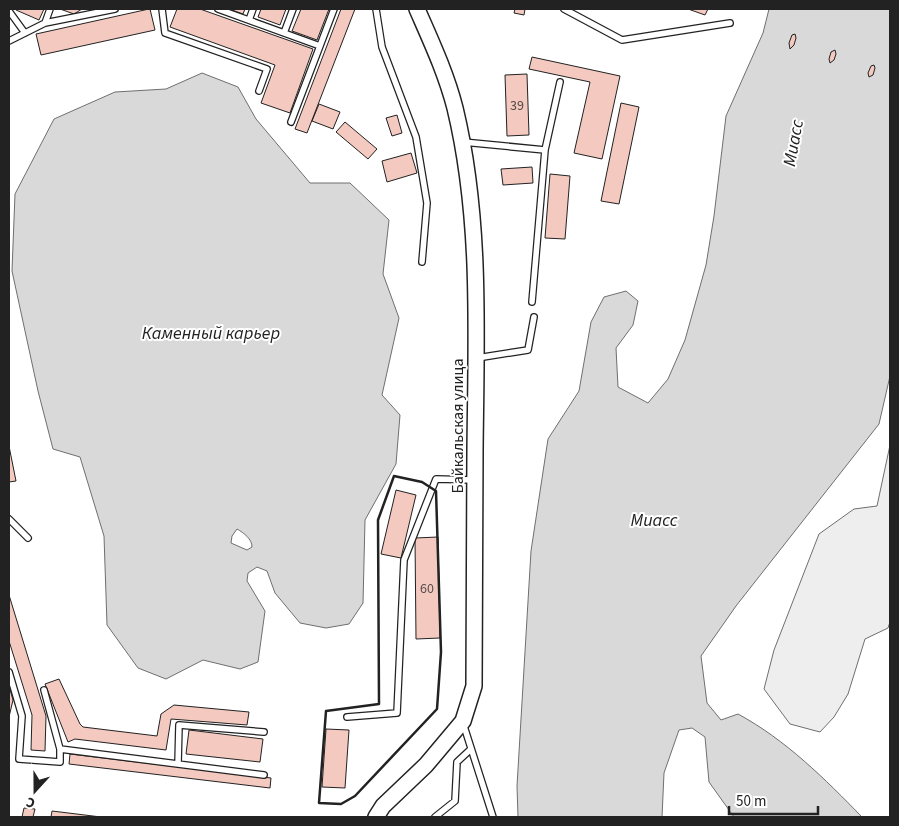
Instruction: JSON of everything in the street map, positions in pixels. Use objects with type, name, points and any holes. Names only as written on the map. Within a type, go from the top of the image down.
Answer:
[{"type":"street","name":"Байкальская улица","points":[[376,817],[384,806],[431,760],[463,721],[474,686],[476,359],[471,199],[454,108],[442,67],[417,9]]},
{"type":"lane","points":[[44,23],[50,9]]},
{"type":"lane","points":[[9,41],[44,23],[90,11],[115,9]]},
{"type":"lane","points":[[162,9],[165,32],[267,69],[259,91]]},
{"type":"lane","points":[[218,9],[320,46]]},
{"type":"lane","points":[[249,20],[254,9]]},
{"type":"lane","points":[[284,33],[293,9]]},
{"type":"lane","points":[[291,122],[334,9]]},
{"type":"lane","points":[[376,9],[382,47],[416,137],[427,203],[422,262]]},
{"type":"lane","points":[[564,9],[622,40],[730,23]]},
{"type":"lane","points":[[9,10],[25,33]]},
{"type":"lane","points":[[532,302],[546,150],[560,82]]},
{"type":"lane","points":[[460,142],[546,150]]},
{"type":"lane","points":[[476,359],[528,350],[534,316]]},
{"type":"lane","points":[[347,717],[397,713],[404,560],[436,479],[474,480]]},
{"type":"lane","points":[[9,520],[28,538]]},
{"type":"lane","points":[[9,672],[22,716],[19,760],[60,762],[60,749],[44,690]]},
{"type":"lane","points":[[463,721],[492,817]]},
{"type":"lane","points":[[178,764],[179,724],[264,732]]},
{"type":"lane","points":[[60,749],[264,775]]},
{"type":"lane","points":[[435,817],[455,801],[457,762],[471,749]]},
{"type":"shaded area","points":[[890,445],[890,622],[888,628],[865,639],[848,694],[834,717],[820,732],[790,724],[764,689],[774,650],[819,534],[854,509],[877,506]]},
{"type":"water","name":"Миасс","points":[[769,9],[890,9],[890,376],[879,424],[736,606],[701,656],[707,703],[721,720],[738,714],[756,724],[804,761],[862,817],[734,817],[709,782],[705,737],[692,728],[679,730],[664,773],[662,817],[518,817],[517,786],[531,551],[548,439],[579,391],[591,322],[604,297],[626,291],[638,301],[633,325],[616,348],[618,387],[648,403],[668,379],[685,340],[706,265],[726,116],[763,33]]},
{"type":"water","name":"Каменный карьер","points":[[202,73],[238,87],[256,119],[310,183],[350,183],[389,220],[383,274],[399,318],[382,395],[400,415],[396,464],[365,520],[363,603],[349,624],[326,628],[300,623],[275,593],[267,571],[257,567],[248,573],[247,581],[265,611],[258,662],[240,669],[203,660],[166,679],[138,668],[107,625],[104,536],[80,457],[53,449],[38,391],[12,271],[15,194],[54,119],[115,92],[166,89]],"holes":[[[237,529],[247,536],[251,541],[252,547],[247,550],[231,543],[232,536]]]},
{"type":"building","points":[[16,9],[44,9],[39,20]]},
{"type":"building","points":[[60,9],[82,9],[74,14]]},
{"type":"building","points":[[150,9],[155,30],[41,55],[36,34]]},
{"type":"building","points":[[177,9],[200,9],[313,49],[290,113],[261,103],[275,65],[170,27]]},
{"type":"building","points":[[229,9],[245,9],[243,14]]},
{"type":"building","points":[[261,9],[286,9],[280,25],[258,17]]},
{"type":"building","points":[[301,9],[329,9],[317,40],[292,31]]},
{"type":"building","points":[[341,9],[355,9],[307,133],[295,129]]},
{"type":"building","points":[[515,9],[525,9],[524,15],[514,13]]},
{"type":"building","points":[[688,9],[708,9],[705,15]]},
{"type":"building","points":[[795,34],[794,45],[790,49],[789,43],[792,35]]},
{"type":"building","points":[[835,50],[834,60],[830,63],[831,52]]},
{"type":"building","points":[[532,57],[620,76],[602,159],[574,153],[590,82],[529,69]]},
{"type":"building","points":[[874,65],[873,75],[869,77],[868,73],[871,66]]},
{"type":"building","points":[[527,74],[529,135],[507,136],[505,75]]},
{"type":"building","points":[[621,103],[639,107],[619,204],[601,201]]},
{"type":"building","points":[[319,104],[340,112],[333,129],[312,121]]},
{"type":"building","points":[[397,115],[402,133],[392,136],[386,118]]},
{"type":"building","points":[[345,122],[377,149],[368,159],[336,132]]},
{"type":"building","points":[[411,153],[417,173],[387,182],[382,161]]},
{"type":"building","points":[[532,167],[533,183],[503,185],[501,169]]},
{"type":"building","points":[[550,174],[570,176],[565,239],[545,238]]},
{"type":"building","points":[[9,446],[16,481],[9,482]]},
{"type":"building","points":[[396,490],[416,495],[401,558],[381,554]]},
{"type":"building","points":[[438,537],[440,638],[416,639],[415,538]]},
{"type":"building","points":[[9,595],[46,716],[45,751],[31,750],[32,715],[9,641]]},
{"type":"building","points":[[59,679],[83,727],[157,736],[161,714],[174,705],[249,712],[247,725],[171,719],[166,750],[75,739],[68,742],[45,684]]},
{"type":"building","points":[[9,686],[13,700],[9,717]]},
{"type":"building","points":[[326,729],[349,730],[345,788],[322,787]]},
{"type":"building","points":[[189,730],[263,739],[260,762],[186,754]]},
{"type":"building","points":[[70,754],[271,778],[270,788],[69,764]]},
{"type":"building","points":[[24,808],[35,809],[33,817],[22,817]]},
{"type":"building","points":[[52,811],[101,817],[51,817]]},
{"type":"wall","points":[[394,476],[422,482],[436,491],[441,652],[437,709],[355,796],[341,804],[319,803],[326,711],[379,704],[378,520],[394,476]]}]
